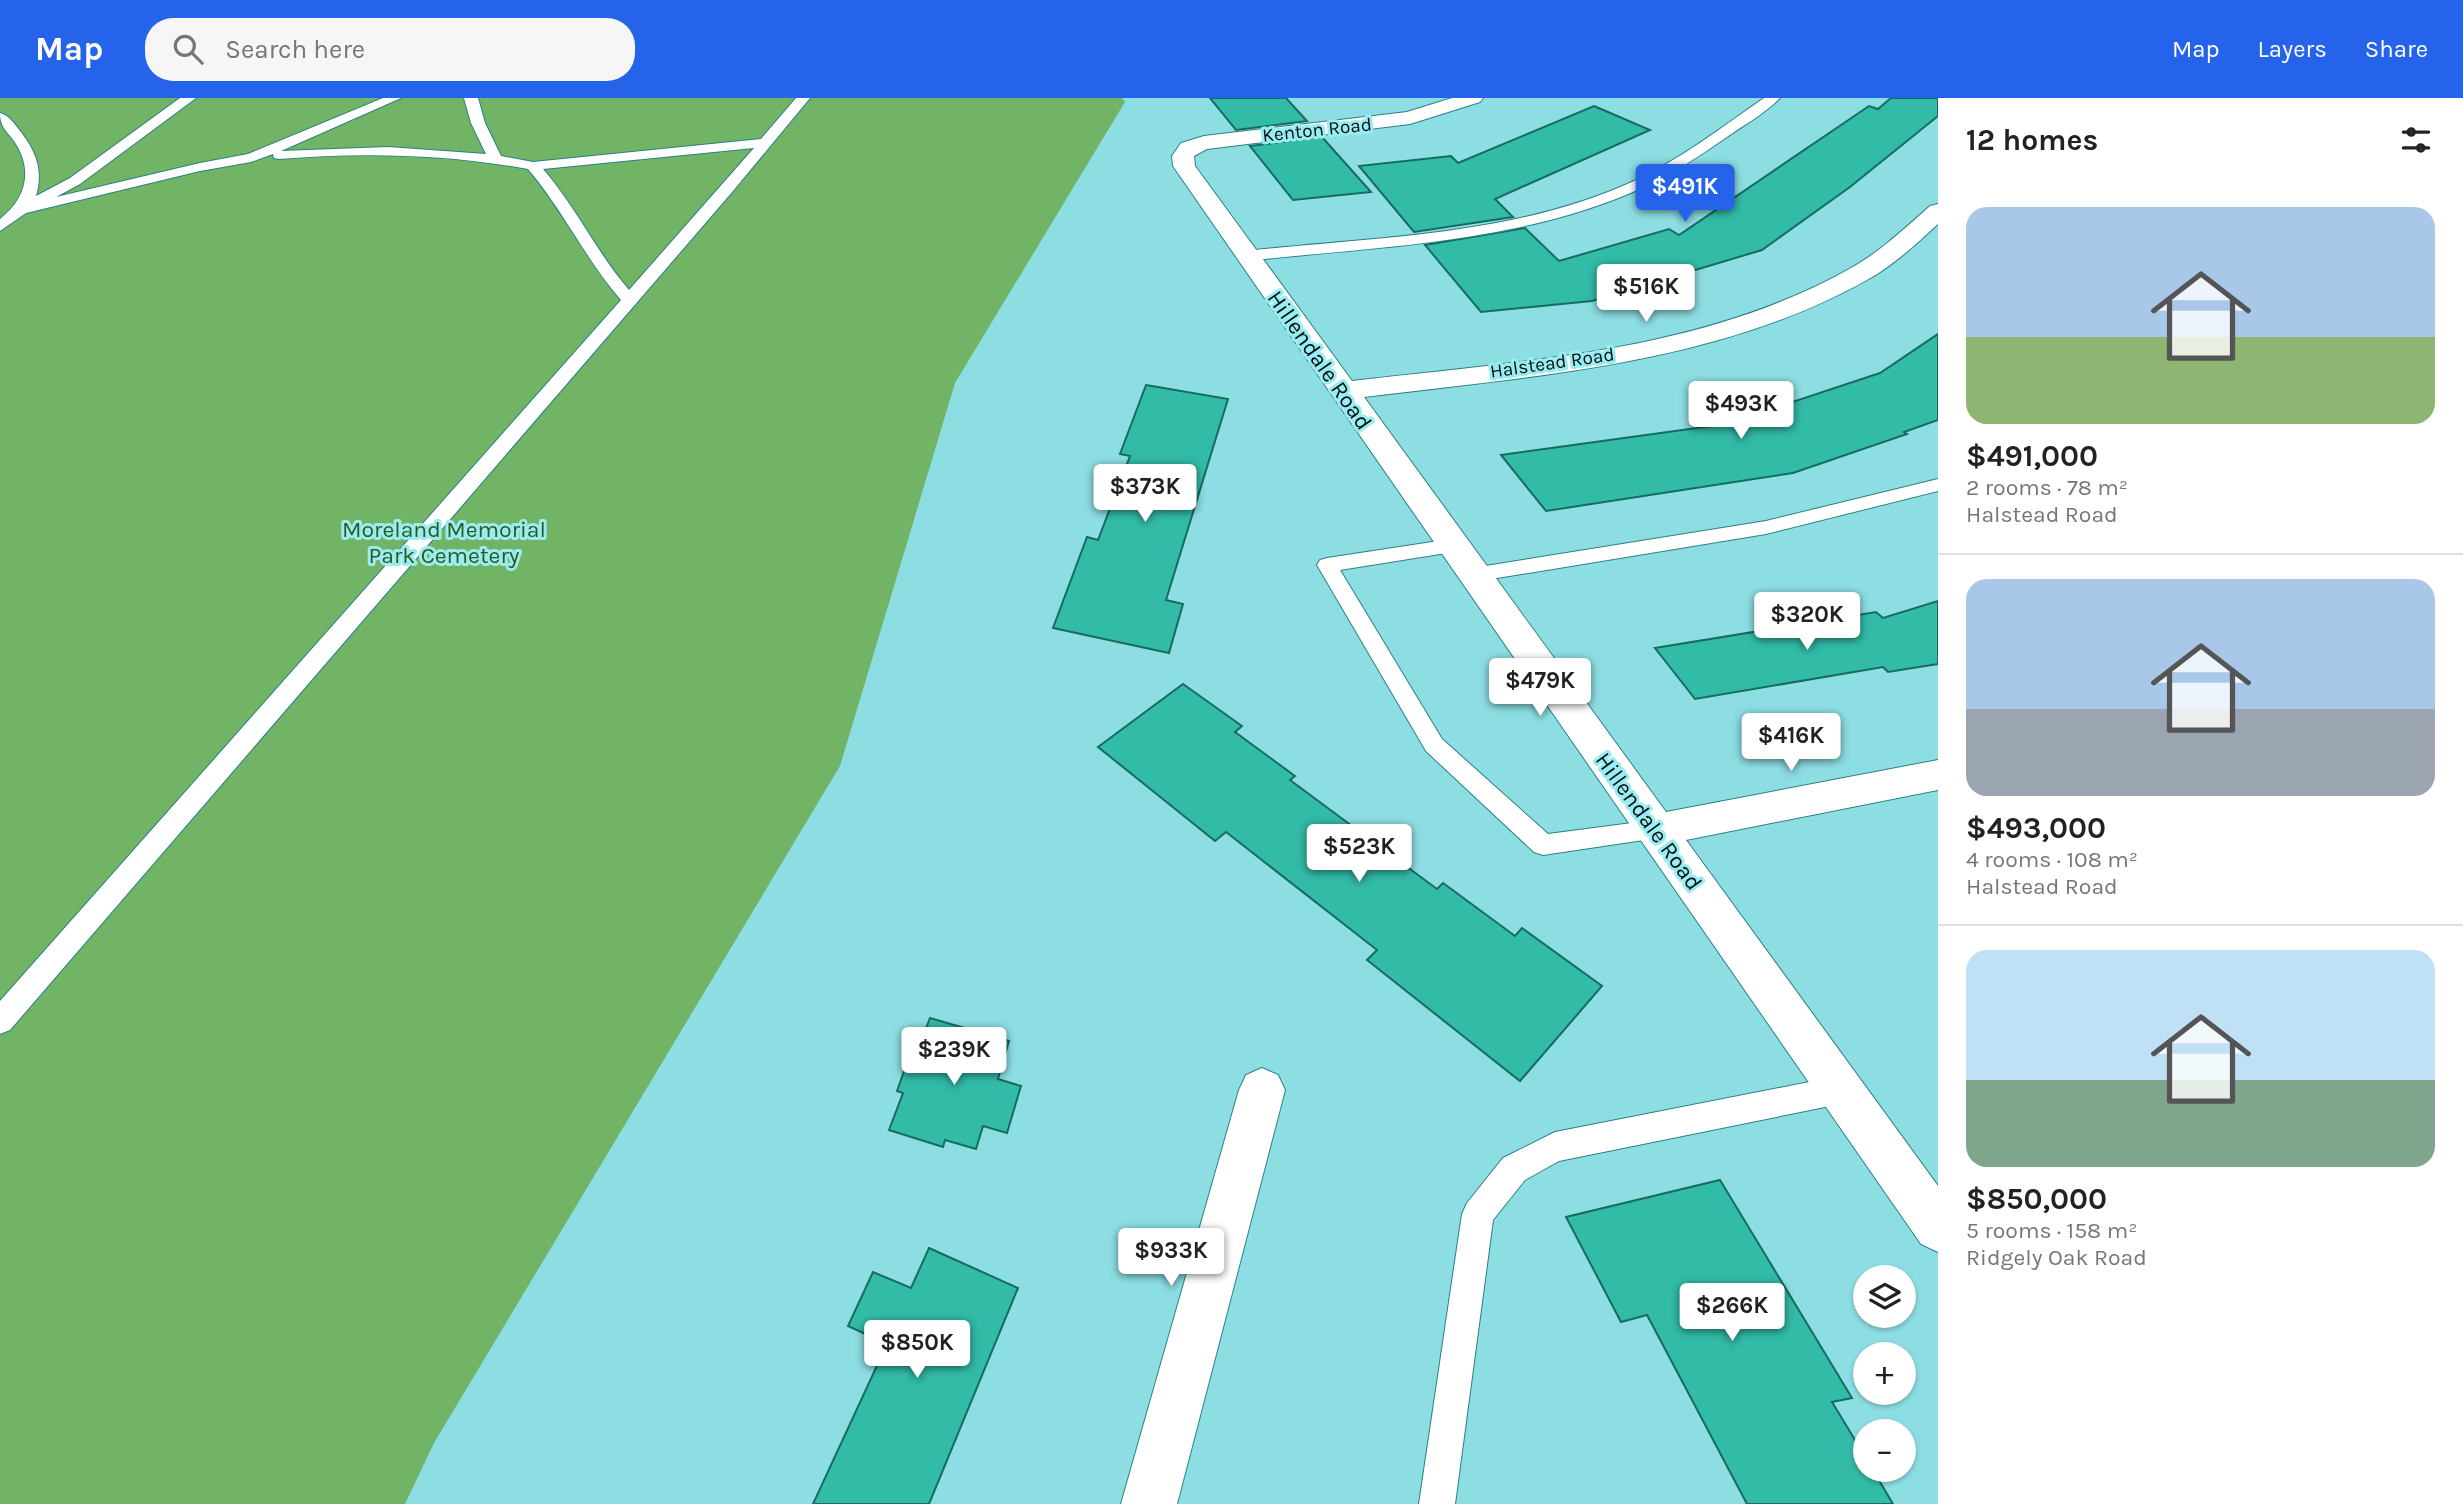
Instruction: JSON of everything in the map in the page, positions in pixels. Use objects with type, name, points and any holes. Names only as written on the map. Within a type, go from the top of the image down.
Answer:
[{"type":"street","name":"Kenton Road","points":[[1189,176],[1183,156],[1189,148],[1204,143],[1410,118],[1473,98]]},
{"type":"street","name":"Hillendale Road","points":[[1189,176],[1840,1090],[1922,1183],[1938,1227]]},
{"type":"street","name":"Halstead Road","points":[[1342,391],[1633,351],[1753,321],[1810,299],[1859,274],[1898,246],[1938,211]]},
{"type":"street","points":[[1655,830],[1938,775]]},
{"type":"street","points":[[1149,1504],[1262,1090]]},
{"type":"lane","points":[[0,226],[21,210],[75,181],[189,98]]},
{"type":"lane","points":[[251,158],[394,98]]},
{"type":"lane","points":[[471,98],[478,123],[496,159]]},
{"type":"lane","points":[[0,1021],[803,98]]},
{"type":"lane","points":[[1246,256],[1496,227],[1541,218],[1620,192],[1661,172],[1773,98]]},
{"type":"lane","points":[[0,117],[14,131],[33,161],[33,187],[21,210]]},
{"type":"lane","points":[[21,210],[200,167],[251,158],[362,150],[410,151],[496,159],[533,166],[766,143]]},
{"type":"lane","points":[[533,166],[556,193],[610,278],[629,300]]},
{"type":"lane","points":[[1473,575],[1785,525],[1880,503],[1938,485]]},
{"type":"lane","points":[[1452,546],[1326,565],[1434,745],[1543,845],[1655,830]]},
{"type":"lane","points":[[1437,1504],[1478,1214],[1514,1169],[1555,1147],[1840,1090]]},
{"type":"green space","name":"Moreland Memorial Park Cemetery","points":[[0,98],[1122,98],[1125,102],[955,383],[840,766],[434,1443],[405,1504],[0,1504]]},
{"type":"building","points":[[1210,98],[1286,98],[1307,121],[1236,130]]},
{"type":"building","points":[[1891,98],[1938,98],[1938,116],[1850,187],[1762,250],[1592,301],[1481,312],[1425,245],[1525,228],[1559,261],[1669,229],[1679,235],[1869,106],[1878,109]]},
{"type":"building","points":[[1594,106],[1650,130],[1495,199],[1513,217],[1414,232],[1359,166],[1451,156],[1458,163]]},
{"type":"building","points":[[1322,137],[1371,192],[1293,200],[1250,146]]},
{"type":"building","points":[[1938,334],[1938,420],[1904,432],[1907,434],[1793,473],[1546,511],[1501,455],[1726,424],[1880,373]]},
{"type":"building","points":[[1146,385],[1228,399],[1166,600],[1183,604],[1169,653],[1053,628],[1087,537],[1098,540],[1130,456],[1120,454]]},
{"type":"building","points":[[1938,601],[1938,664],[1888,672],[1883,667],[1695,699],[1655,648],[1876,612],[1883,618]]},
{"type":"building","points":[[1183,684],[1242,726],[1235,732],[1295,776],[1290,780],[1437,889],[1443,883],[1515,936],[1522,928],[1602,986],[1520,1081],[1367,960],[1377,950],[1226,832],[1215,841],[1098,747]]},
{"type":"building","points":[[930,1018],[1009,1041],[998,1079],[1021,1086],[1007,1133],[983,1126],[976,1149],[945,1140],[943,1147],[889,1130],[903,1093],[897,1091],[916,1037],[922,1039]]},
{"type":"building","points":[[1720,1180],[1852,1398],[1832,1402],[1853,1437],[1853,1482],[1880,1482],[1893,1504],[1747,1504],[1647,1315],[1621,1322],[1566,1217]]},
{"type":"building","points":[[929,1248],[1018,1288],[929,1504],[813,1504],[887,1344],[848,1326],[873,1272],[911,1288]]}]
